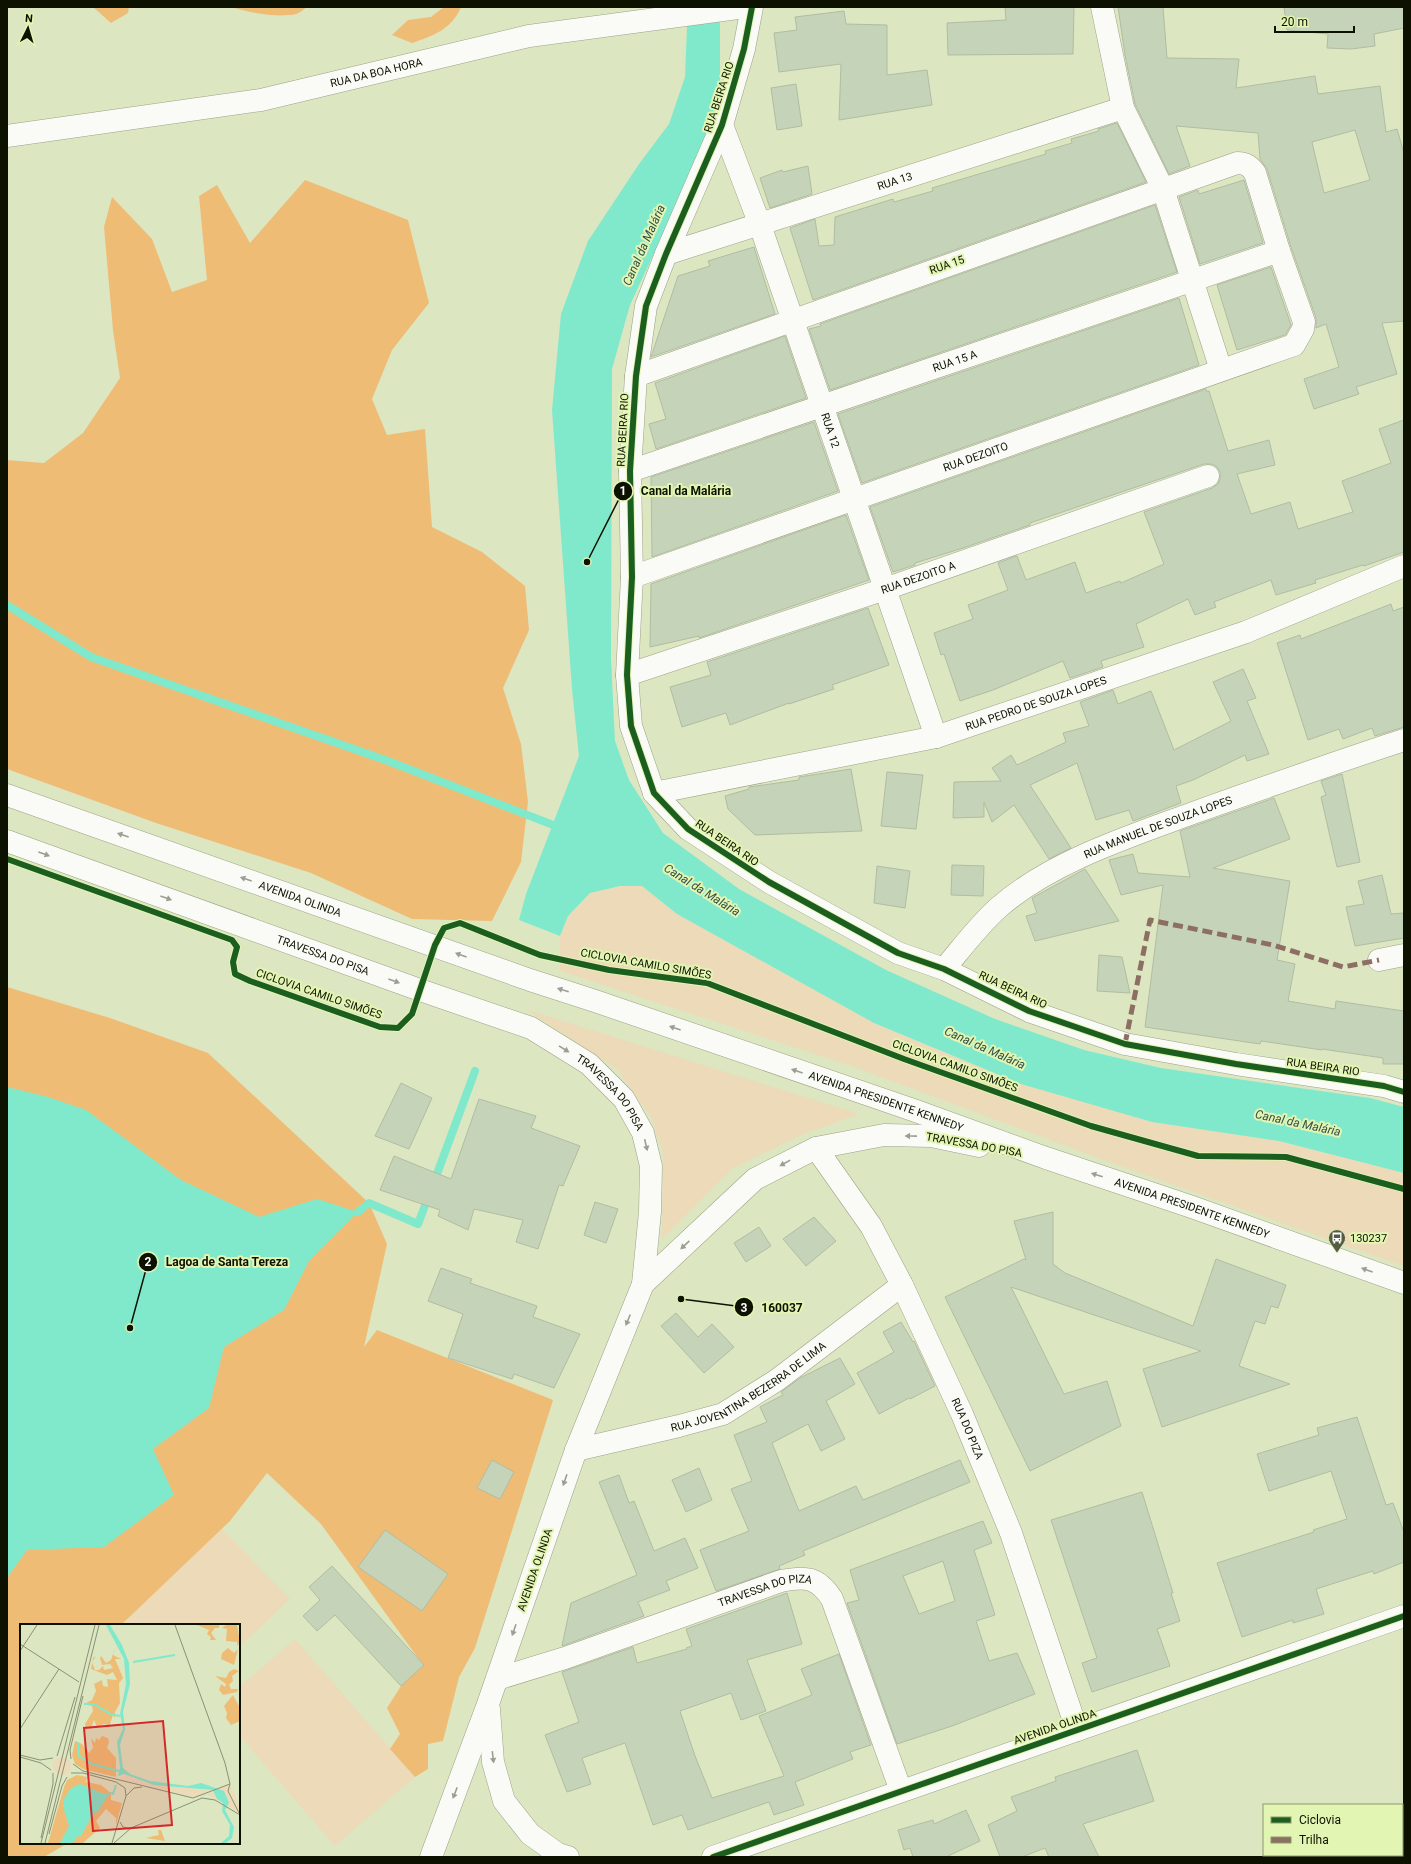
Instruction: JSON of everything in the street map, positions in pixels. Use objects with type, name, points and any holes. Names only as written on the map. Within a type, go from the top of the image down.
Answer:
[{"type":"street","points":[[1102,7],[1123,108],[1163,189],[1221,370]]},
{"type":"street","name":"RUA DA BOA HORA","points":[[7,136],[261,100],[529,36],[743,8]]},
{"type":"street","name":"RUA BEIRA RIO","points":[[743,8],[744,49],[722,125],[666,254],[646,306],[636,376],[630,471],[632,577],[627,675],[631,726],[654,793],[688,829],[769,882],[898,953],[944,969],[1029,1011],[1125,1044],[1236,1064],[1384,1086],[1404,1092]]},
{"type":"street","name":"RUA 13","points":[[666,254],[1123,108]]},
{"type":"street","name":"RUA 12","points":[[722,125],[760,224],[936,737]]},
{"type":"street","name":"RUA 15","points":[[636,376],[793,319],[1237,163],[1244,163],[1250,167],[1254,173],[1279,251]]},
{"type":"street","name":"RUA 15 A","points":[[630,471],[1279,251]]},
{"type":"street","name":"RUA DEZOITO","points":[[632,577],[1294,345],[1303,329],[1304,322],[1279,251]]},
{"type":"street","name":"RUA DEZOITO A","points":[[627,675],[885,589],[1208,476]]},
{"type":"street","name":"RUA PEDRO DE SOUZA LOPES","points":[[654,793],[936,737],[1246,632],[1404,566]]},
{"type":"street","name":"RUA MANUEL DE SOUZA LOPES","points":[[944,969],[998,908],[1026,887],[1077,858],[1155,827],[1292,777],[1404,740]]},
{"type":"street","name":"AVENIDA OLINDA","points":[[7,794],[530,980],[595,1001]]},
{"type":"street","name":"TRAVESSA DO PISA","points":[[7,841],[420,990],[531,1028],[589,1064],[624,1099],[643,1133],[651,1166],[650,1212],[643,1284]]},
{"type":"street","points":[[1379,960],[1404,955]]},
{"type":"street","name":"AVENIDA PRESIDENTE KENNEDY","points":[[595,1001],[916,1111],[1046,1158],[1192,1207],[1404,1283]]},
{"type":"street","name":"TRAVESSA DO PISA","points":[[643,1284],[755,1179],[816,1148],[884,1135],[931,1136],[1046,1158]]},
{"type":"street","name":"RUA DO PIZA","points":[[816,1148],[871,1226],[902,1285],[962,1414],[1011,1533],[1077,1730]]},
{"type":"street","name":"AVENIDA OLINDA","points":[[431,1857],[497,1679],[576,1450],[643,1284]]},
{"type":"street","name":"RUA JOVENTINA BEZERRA DE LIMA","points":[[576,1450],[723,1414],[777,1380],[902,1285]]},
{"type":"street","name":"TRAVESSA DO PIZA","points":[[497,1679],[565,1658],[781,1581],[798,1577],[814,1580],[825,1587],[832,1599],[901,1791]]},
{"type":"street","name":"AVENIDA OLINDA","points":[[713,1857],[742,1852],[901,1791],[1404,1616]]},
{"type":"street","points":[[488,1704],[493,1762],[504,1801],[530,1834],[558,1854],[568,1857]]},
{"type":"shaded area","points":[[93,7],[129,7],[128,13],[111,23]]},
{"type":"shaded area","points":[[232,7],[307,7],[296,14],[272,15],[255,13]]},
{"type":"shaded area","points":[[444,7],[461,7],[452,21],[441,31],[412,43],[392,35],[408,20],[431,17]]},
{"type":"shaded area","points":[[305,180],[408,220],[429,303],[392,350],[372,399],[387,435],[425,429],[432,527],[482,552],[525,586],[529,630],[503,688],[521,744],[528,802],[521,862],[492,921],[412,919],[311,873],[156,823],[7,769],[7,460],[44,463],[83,433],[120,378],[113,330],[104,227],[112,197],[152,239],[172,292],[207,280],[199,196],[217,185],[250,243]]},
{"type":"shaded area","points":[[620,886],[642,886],[677,914],[874,1023],[1021,1084],[1152,1122],[1279,1141],[1404,1173],[1404,1266],[1115,1164],[846,1064],[560,971],[560,936],[568,916],[590,893]]},
{"type":"shaded area","points":[[7,987],[110,1018],[208,1053],[369,1203],[387,1244],[364,1347],[377,1330],[553,1400],[475,1648],[459,1677],[443,1741],[428,1744],[428,1769],[415,1777],[390,1749],[400,1734],[387,1708],[401,1686],[423,1665],[321,1524],[267,1473],[230,1521],[122,1624],[20,1624],[20,1844],[66,1844],[44,1857],[7,1857]]},
{"type":"shaded area","points":[[525,1009],[859,1114],[803,1134],[733,1168],[662,1239],[663,1152],[651,1117],[616,1068]]},
{"type":"shaded area","points":[[222,1529],[290,1599],[240,1646],[240,1624],[122,1624]]},
{"type":"shaded area","points":[[295,1639],[415,1777],[335,1846],[240,1736],[240,1686]]},
{"type":"water","name":"Canal da Malária","points":[[685,7],[720,7],[720,95],[715,122],[630,305],[612,369],[611,659],[615,741],[629,780],[663,833],[739,889],[886,970],[995,1019],[1084,1050],[1161,1068],[1370,1098],[1404,1107],[1404,1173],[1279,1141],[1152,1122],[1021,1084],[874,1023],[677,914],[642,886],[620,886],[590,893],[568,916],[560,936],[519,920],[526,894],[579,756],[572,689],[552,410],[561,314],[588,241],[639,164],[669,124],[685,77],[687,27]]},
{"type":"water","points":[[7,1087],[48,1097],[86,1110],[181,1180],[259,1217],[317,1199],[358,1212],[309,1261],[284,1310],[224,1347],[209,1408],[153,1449],[174,1495],[104,1547],[27,1550],[7,1578]]},
{"type":"building","points":[[1005,7],[1074,7],[1073,54],[948,55],[947,23],[1006,20]]},
{"type":"building","points":[[1118,7],[1163,7],[1167,58],[1239,59],[1236,88],[1315,76],[1318,94],[1380,86],[1386,132],[1397,129],[1404,153],[1404,321],[1382,323],[1397,374],[1356,387],[1359,394],[1314,409],[1304,379],[1339,367],[1326,324],[1316,328],[1316,318],[1291,247],[1267,169],[1260,159],[1258,133],[1176,126],[1190,166],[1169,174],[1135,104],[1125,55]],"holes":[[[1355,130],[1370,180],[1324,193],[1312,142]]]},
{"type":"building","points":[[1284,7],[1404,7],[1404,28],[1374,34],[1375,46],[1351,49],[1327,48],[1328,34],[1287,30]]},
{"type":"building","points":[[844,11],[846,24],[887,25],[887,75],[927,70],[932,105],[839,120],[841,64],[779,72],[774,33],[797,30],[795,17]]},
{"type":"building","points":[[796,84],[802,126],[777,130],[771,88]]},
{"type":"building","points":[[1117,123],[1146,182],[813,300],[790,228],[815,219],[819,246],[834,245],[835,217],[893,199],[894,202],[933,191],[932,188],[1046,154],[1045,151],[1072,143],[1071,139],[1099,131],[1098,129]]},
{"type":"building","points":[[808,166],[812,194],[770,208],[760,178],[782,170],[783,172]]},
{"type":"building","points":[[1244,180],[1263,243],[1200,264],[1179,197],[1198,190],[1199,194]]},
{"type":"building","points":[[1155,205],[1177,272],[830,390],[809,329],[821,326],[820,324]]},
{"type":"building","points":[[754,247],[775,314],[651,357],[678,276],[710,266],[708,261]]},
{"type":"building","points":[[1271,267],[1291,325],[1285,335],[1237,350],[1217,285]]},
{"type":"building","points":[[1179,298],[1199,365],[862,483],[838,414]]},
{"type":"building","points":[[785,336],[806,398],[656,449],[649,424],[666,419],[655,383]]},
{"type":"building","points":[[1206,389],[1207,392],[1209,391],[1228,451],[1269,440],[1275,465],[1237,474],[1251,514],[1290,502],[1298,529],[1353,512],[1342,481],[1391,463],[1379,429],[1404,420],[1404,552],[1364,566],[1363,565],[1315,580],[1316,583],[1276,595],[1271,580],[1214,602],[1216,607],[1195,615],[1188,599],[1136,624],[1144,647],[1101,661],[1103,667],[1070,678],[1063,661],[993,690],[960,701],[944,654],[941,655],[934,633],[973,619],[968,605],[1008,590],[998,563],[1017,556],[1026,580],[1075,562],[1086,593],[1120,581],[1121,583],[1164,564],[1144,512],[1212,488],[1218,484],[1220,472],[1216,466],[1204,464],[1030,523],[1030,525],[915,563],[915,565],[893,572],[870,507]]},
{"type":"building","points":[[814,422],[838,491],[652,557],[651,477]]},
{"type":"building","points":[[846,515],[869,580],[699,638],[699,636],[650,647],[651,584]]},
{"type":"building","points":[[1391,604],[1393,611],[1404,607],[1404,727],[1375,736],[1372,728],[1343,739],[1339,729],[1308,740],[1277,643],[1300,635],[1301,639]]},
{"type":"building","points":[[868,608],[889,665],[832,685],[834,689],[789,703],[730,725],[726,713],[682,727],[670,687],[711,675],[707,662]]},
{"type":"building","points":[[1243,669],[1256,698],[1247,701],[1269,754],[1247,761],[1245,755],[1193,780],[1176,786],[1181,803],[1133,821],[1129,810],[1096,820],[1077,763],[1030,785],[1071,848],[1049,859],[1014,805],[992,822],[984,802],[984,817],[953,818],[954,782],[1001,781],[992,768],[1011,755],[1017,765],[1066,742],[1063,733],[1089,726],[1080,702],[1113,690],[1118,704],[1151,691],[1174,750],[1231,721],[1213,682]]},
{"type":"building","points":[[851,769],[862,831],[755,835],[728,809],[725,796],[749,789],[749,787],[799,780],[799,777]]},
{"type":"building","points":[[887,772],[923,775],[916,829],[881,826]]},
{"type":"building","points":[[1342,774],[1360,862],[1337,867],[1321,797],[1326,795],[1321,781]]},
{"type":"building","points":[[1274,798],[1290,839],[1213,868],[1290,881],[1277,960],[1295,964],[1288,1001],[1335,1009],[1336,1001],[1404,1011],[1404,1064],[1383,1064],[1383,1058],[1322,1049],[1261,1041],[1260,1044],[1145,1027],[1163,885],[1121,895],[1109,860],[1133,854],[1138,873],[1190,877],[1180,831]]},
{"type":"building","points":[[952,865],[984,866],[983,896],[951,895]]},
{"type":"building","points":[[877,866],[910,871],[905,908],[874,903]]},
{"type":"building","points":[[1085,869],[1119,921],[1035,941],[1026,916],[1037,913],[1032,898]]},
{"type":"building","points":[[1382,875],[1391,914],[1404,913],[1404,938],[1355,946],[1346,907],[1364,904],[1358,881]]},
{"type":"building","points":[[1099,955],[1122,957],[1130,993],[1097,991]]},
{"type":"building","points":[[401,1083],[432,1098],[409,1149],[375,1136]]},
{"type":"building","points":[[479,1099],[536,1116],[531,1128],[580,1146],[563,1186],[559,1185],[538,1249],[516,1242],[523,1220],[474,1209],[468,1230],[438,1216],[440,1210],[380,1190],[394,1156],[451,1179]]},
{"type":"building","points":[[595,1202],[618,1209],[606,1243],[584,1235]]},
{"type":"building","points":[[1053,1212],[1053,1264],[1065,1273],[1193,1326],[1216,1259],[1286,1285],[1278,1308],[1271,1306],[1265,1324],[1255,1321],[1239,1366],[1290,1384],[1162,1427],[1143,1369],[1201,1351],[1011,1287],[1064,1394],[1107,1381],[1121,1426],[1030,1471],[945,1297],[1024,1259],[1026,1260],[1014,1221]]},
{"type":"building","points":[[814,1217],[836,1241],[806,1266],[783,1239]]},
{"type":"building","points":[[759,1227],[771,1246],[746,1262],[734,1243]]},
{"type":"building","points":[[441,1268],[472,1279],[470,1283],[537,1306],[533,1317],[580,1334],[554,1388],[514,1374],[512,1379],[448,1358],[463,1314],[428,1301]]},
{"type":"building","points":[[676,1313],[698,1337],[712,1324],[734,1347],[704,1373],[661,1326]]},
{"type":"building","points":[[901,1322],[913,1342],[914,1341],[935,1386],[879,1414],[857,1373],[894,1352],[883,1332]]},
{"type":"building","points":[[840,1358],[855,1384],[826,1401],[845,1439],[821,1451],[808,1424],[772,1443],[799,1511],[856,1486],[863,1500],[960,1460],[970,1482],[803,1551],[805,1555],[779,1566],[780,1569],[716,1591],[700,1550],[749,1531],[731,1489],[752,1481],[734,1435],[767,1422],[760,1407],[783,1395],[781,1392],[800,1378]]},
{"type":"building","points":[[1357,1417],[1386,1505],[1393,1503],[1404,1532],[1404,1562],[1374,1574],[1373,1571],[1316,1589],[1324,1614],[1293,1623],[1293,1620],[1242,1637],[1217,1563],[1314,1532],[1313,1530],[1347,1519],[1331,1471],[1269,1491],[1257,1454],[1319,1435],[1317,1428]]},
{"type":"building","points":[[492,1460],[514,1472],[500,1499],[477,1488]]},
{"type":"building","points":[[699,1468],[712,1500],[686,1512],[672,1480]]},
{"type":"building","points":[[619,1475],[629,1503],[634,1501],[654,1551],[685,1538],[698,1568],[666,1581],[670,1590],[638,1602],[644,1616],[562,1646],[571,1603],[637,1575],[599,1482]]},
{"type":"building","points":[[1142,1492],[1180,1621],[1157,1629],[1170,1666],[1092,1692],[1082,1663],[1097,1658],[1051,1520]]},
{"type":"building","points":[[983,1521],[992,1543],[974,1550],[995,1615],[976,1621],[989,1661],[1017,1653],[1035,1694],[952,1726],[897,1744],[847,1603],[859,1600],[850,1570]],"holes":[[[943,1561],[955,1601],[919,1614],[903,1576]]]},
{"type":"building","points":[[385,1530],[448,1574],[422,1611],[358,1567]]},
{"type":"building","points":[[332,1566],[424,1665],[401,1686],[335,1615],[317,1631],[303,1616],[320,1600],[309,1587]]},
{"type":"building","points":[[787,1593],[802,1644],[747,1660],[766,1711],[741,1720],[731,1693],[680,1711],[695,1756],[712,1798],[784,1776],[759,1716],[812,1695],[801,1669],[839,1654],[871,1745],[850,1752],[853,1759],[795,1782],[804,1805],[774,1815],[769,1802],[688,1830],[682,1815],[653,1825],[625,1743],[582,1758],[591,1784],[567,1792],[545,1735],[579,1722],[562,1672],[633,1647],[637,1663],[687,1649],[686,1648],[692,1646],[686,1629]]},
{"type":"building","points":[[1137,1750],[1154,1801],[1083,1824],[1099,1857],[1049,1857],[1045,1848],[1022,1857],[1000,1857],[988,1825],[1017,1811],[1011,1797],[1056,1781],[1055,1777]]},
{"type":"building","points":[[966,1810],[980,1841],[946,1857],[913,1857],[910,1848],[904,1850],[898,1830],[933,1820],[934,1824]]},
{"type":"waterway","points":[[7,605],[91,657],[388,761],[561,828]]},
{"type":"waterway","points":[[434,1182],[475,1071]]},
{"type":"waterway","points":[[358,1212],[369,1203],[418,1224],[429,1195]]},
{"type":"marked path","points":[[1125,1044],[1150,920],[1273,945],[1343,967],[1379,960]]},
{"type":"cycle path","points":[[752,7],[744,49],[722,125],[666,254],[646,306],[636,376],[630,471],[632,577],[627,675],[631,726],[654,793],[688,829],[769,882],[898,953],[944,969],[1029,1011],[1125,1044],[1236,1064],[1384,1086],[1404,1092]]},
{"type":"cycle path","name":"CICLOVIA CAMILO SIMÕES","points":[[7,859],[232,940],[237,947],[233,962],[235,974],[250,981],[380,1027],[398,1028],[412,1014],[435,945],[444,928],[460,923],[540,955],[609,970],[707,983],[904,1059],[1091,1126],[1198,1156],[1286,1157],[1404,1189]]},
{"type":"cycle path","points":[[713,1857],[1404,1616]]},
{"type":"place","name":"Canal da Malária","points":[[587,562]]},
{"type":"place","name":"130237","points":[[1337,1253]]},
{"type":"place","name":"160037","points":[[681,1299]]},
{"type":"place","name":"Lagoa de Santa Tereza","points":[[130,1328]]}]
